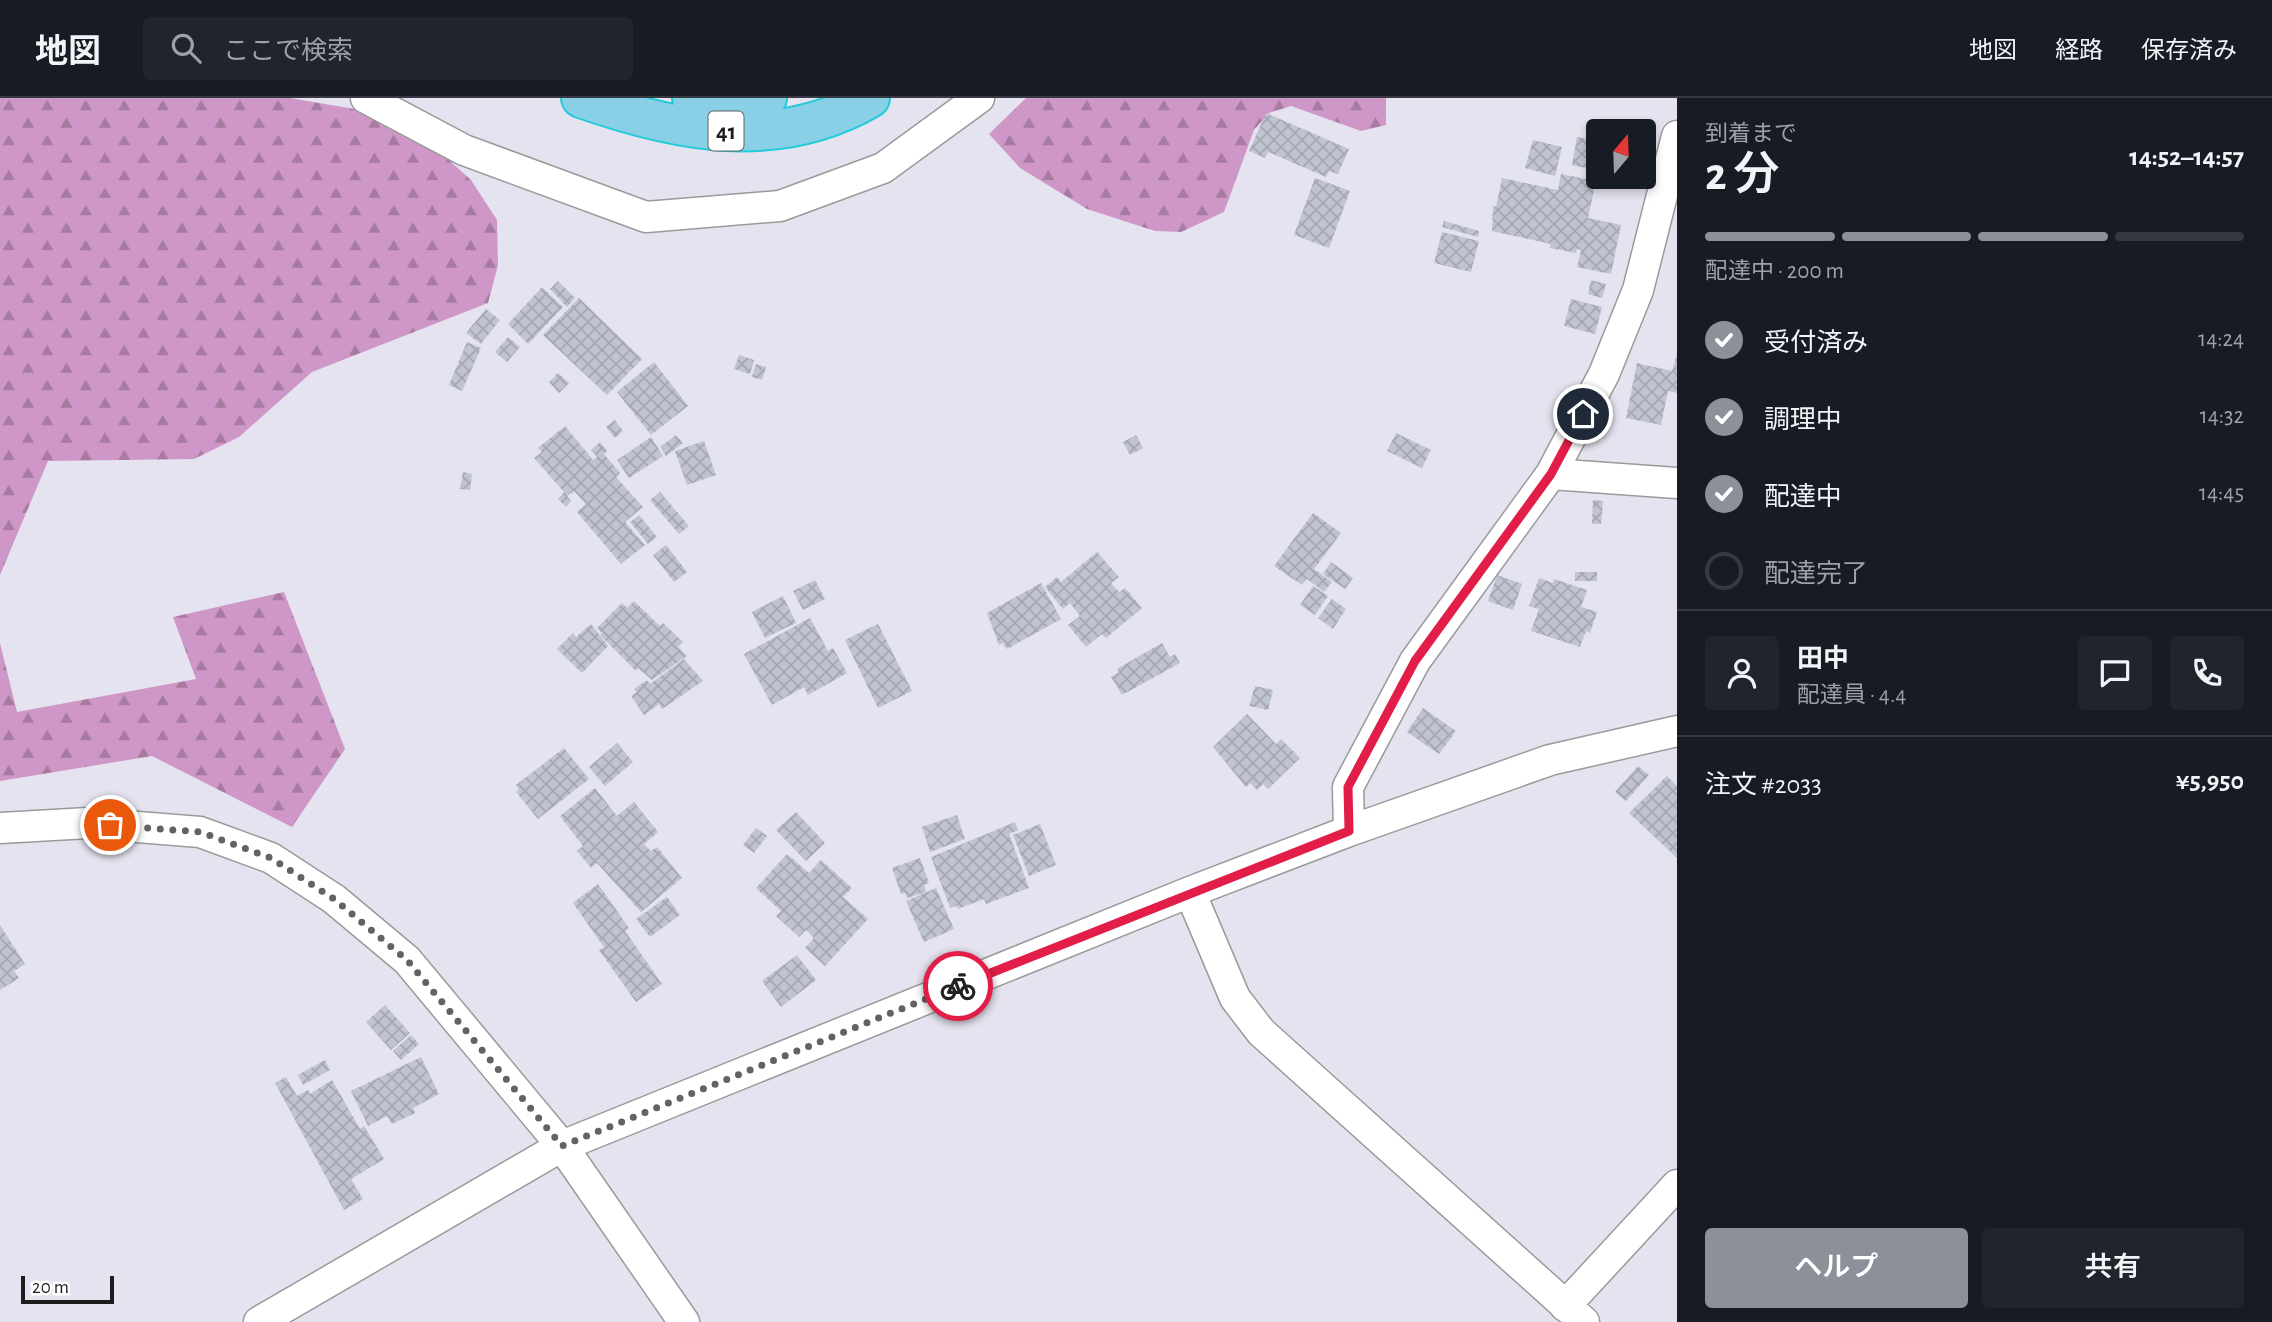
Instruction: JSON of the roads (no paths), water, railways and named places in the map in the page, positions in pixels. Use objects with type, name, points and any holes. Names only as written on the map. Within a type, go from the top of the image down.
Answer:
[{"type":"highway","name":"41","points":[[581,98],[641,119],[737,132],[784,129],[827,118],[870,98]]},
{"type":"highway","name":"41","points":[[692,98],[754,101],[767,98]]},
{"type":"street","points":[[366,98],[464,150],[646,218],[780,206],[883,168],[979,98]]},
{"type":"street","points":[[1349,831],[1348,787],[1415,661],[1551,474],[1604,374],[1638,290],[1677,136]]},
{"type":"street","points":[[1551,474],[1677,483]]},
{"type":"street","points":[[260,1322],[562,1146],[1190,892],[1349,831],[1550,760],[1677,731]]},
{"type":"street","points":[[0,828],[88,823],[200,832],[271,858],[334,899],[407,960],[562,1146],[684,1322]]},
{"type":"street","points":[[1190,892],[1235,998],[1261,1032],[1575,1314],[1677,1185]]}]
